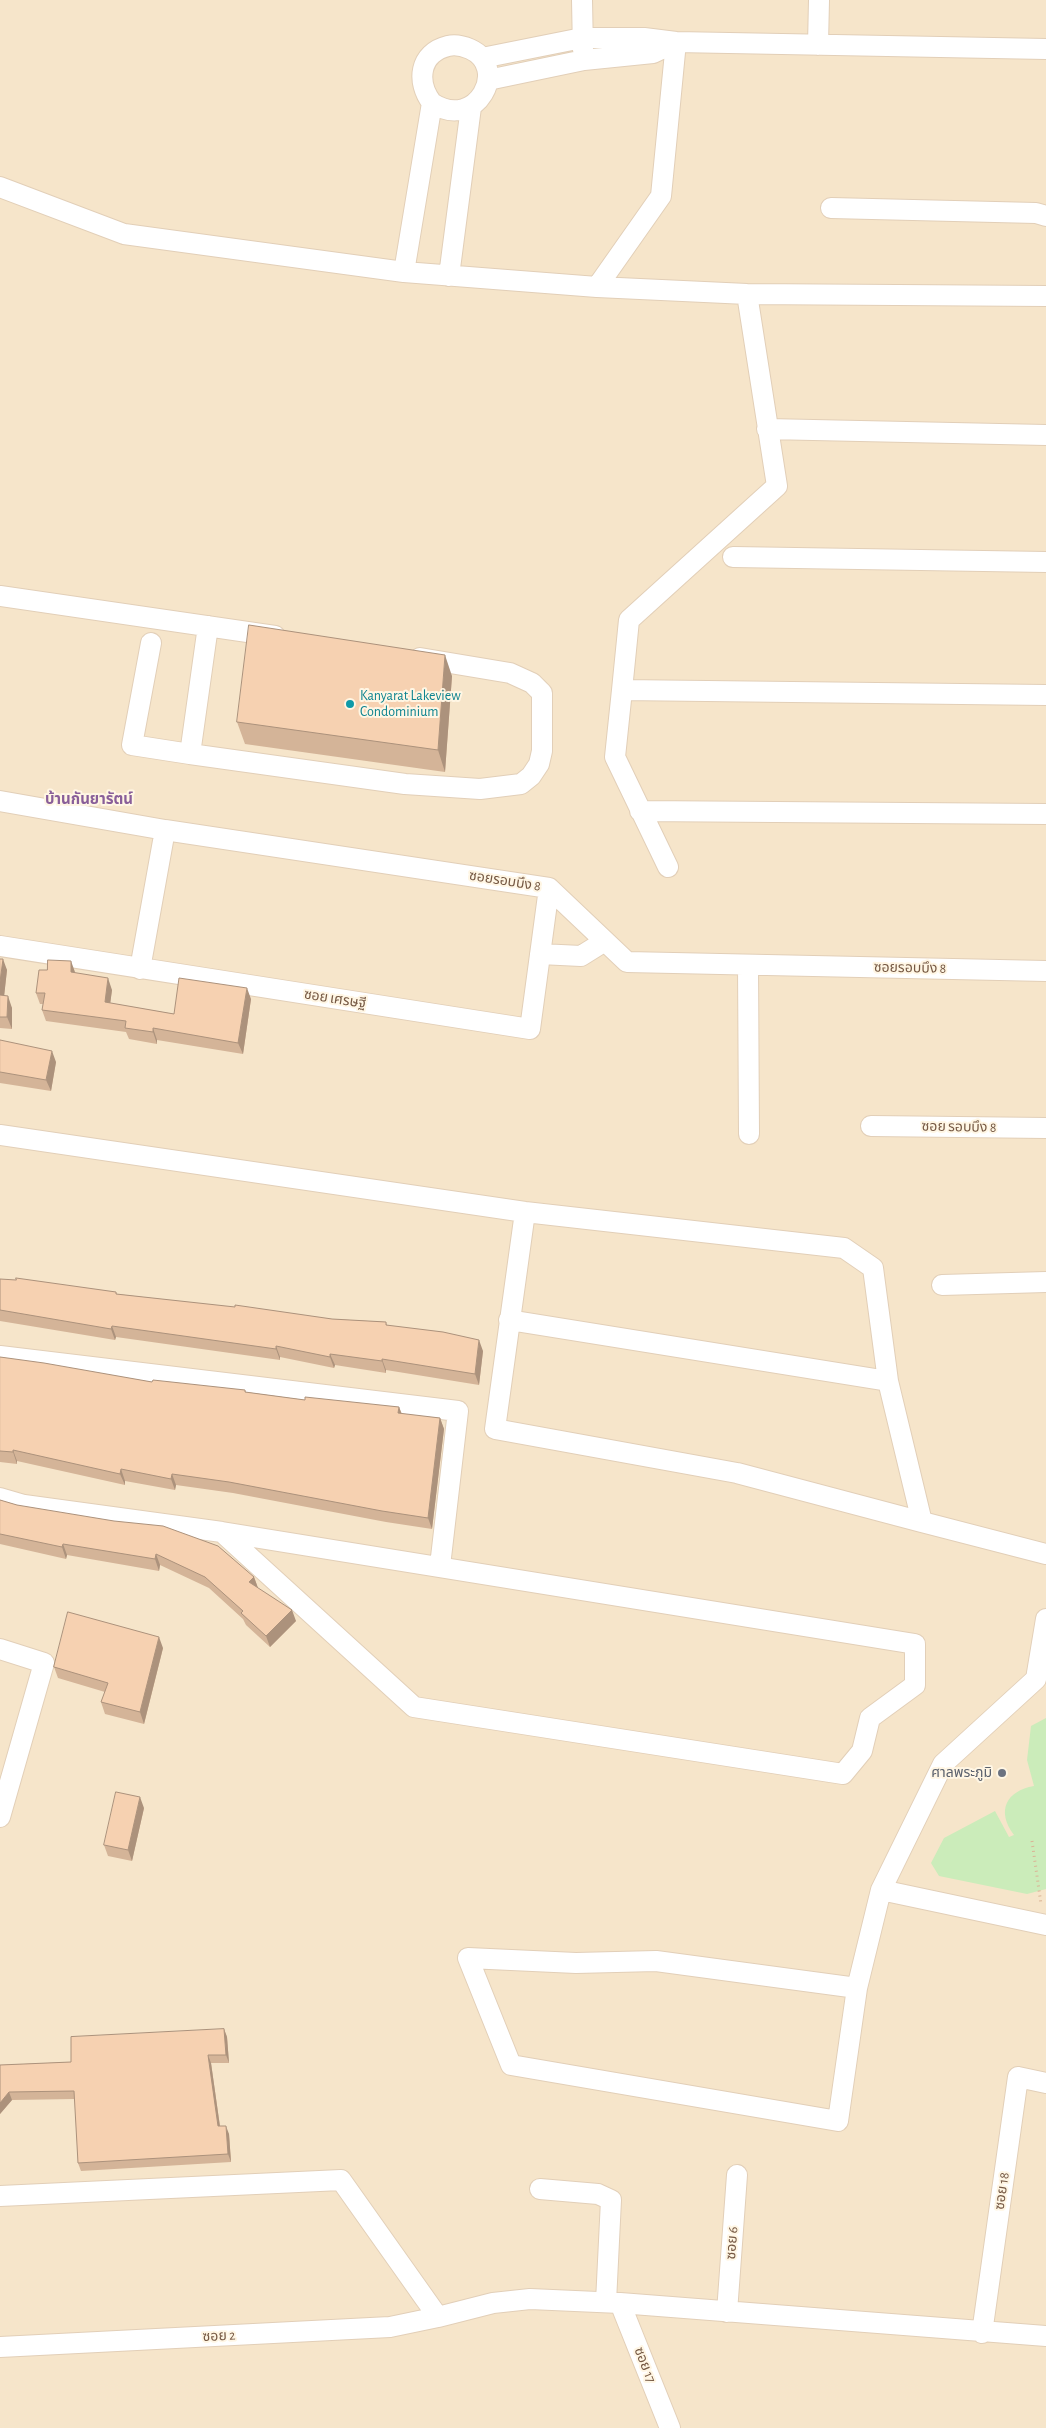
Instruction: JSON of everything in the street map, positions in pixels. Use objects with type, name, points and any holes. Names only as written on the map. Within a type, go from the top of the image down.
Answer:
[{"type":"street","points":[[582,0],[584,60]]},
{"type":"street","points":[[818,45],[819,0]]},
{"type":"street","points":[[482,58],[582,38],[644,38],[676,42],[1046,49]]},
{"type":"street","points":[[488,80],[584,60],[653,53],[676,42]]},
{"type":"street","points":[[597,287],[661,196],[676,42]]},
{"type":"street","points":[[452,44],[464,46],[482,58],[487,69],[488,80],[482,96],[471,107],[450,111],[432,103],[425,94],[421,84],[423,67],[432,53],[452,44]]},
{"type":"street","points":[[404,272],[432,103]]},
{"type":"street","points":[[449,276],[471,107]]},
{"type":"street","points":[[0,188],[124,234],[404,272],[597,287],[747,294],[1046,296]]},
{"type":"street","points":[[830,208],[1036,213],[1046,216]]},
{"type":"street","points":[[668,867],[615,757],[629,620],[777,486],[747,294]]},
{"type":"street","points":[[767,429],[1046,435]]},
{"type":"street","points":[[733,557],[1046,562]]},
{"type":"street","points":[[0,596],[298,639]]},
{"type":"street","points":[[190,754],[208,626]]},
{"type":"street","points":[[151,643],[132,745],[405,784],[480,789],[521,784],[531,776],[539,764],[542,751],[542,693],[532,683],[510,673],[405,656]]},
{"type":"street","points":[[622,690],[1046,695]]},
{"type":"street","name":"ซอยรอบบึง 8","points":[[0,801],[165,830],[549,888],[627,962],[1046,971]]},
{"type":"street","points":[[640,811],[1046,814]]},
{"type":"street","points":[[140,969],[165,830]]},
{"type":"street","points":[[549,888],[540,954],[581,956],[605,941]]},
{"type":"street","name":"ซอย เศรษฐี","points":[[0,946],[530,1029],[540,954]]},
{"type":"street","points":[[748,965],[749,1134]]},
{"type":"street","name":"ซอย รอบบึง 8","points":[[871,1126],[1046,1128]]},
{"type":"street","points":[[0,1135],[526,1212],[844,1248],[874,1268],[888,1381],[922,1522]]},
{"type":"street","points":[[526,1212],[509,1320],[495,1430],[737,1473],[1046,1554]]},
{"type":"street","points":[[942,1285],[1046,1282]]},
{"type":"street","points":[[509,1320],[888,1381]]},
{"type":"street","points":[[0,1356],[458,1411],[440,1566]]},
{"type":"street","points":[[0,1498],[24,1505],[222,1532],[440,1566],[915,1644],[915,1685],[870,1718],[862,1751],[843,1774],[414,1707],[222,1532]]},
{"type":"street","points":[[857,1988],[656,1961],[576,1963],[468,1958],[511,2065],[838,2121],[857,1988],[881,1890],[943,1764],[1041,1681],[1046,1619]]},
{"type":"street","points":[[0,1649],[44,1663],[0,1817]]},
{"type":"street","points":[[881,1890],[1044,1917]]},
{"type":"street","name":"ซอย 18","points":[[982,2333],[1018,2077],[1046,2083]]},
{"type":"street","name":"ซอย 6","points":[[727,2312],[737,2175]]},
{"type":"street","points":[[0,2196],[341,2180],[438,2317]]},
{"type":"street","points":[[540,2189],[598,2194],[611,2200],[613,2302]]},
{"type":"street","name":"ซอย 2","points":[[0,2347],[390,2327],[493,2303],[530,2299],[613,2302],[982,2333],[1046,2336]]},
{"type":"street","name":"ซอย 17","points":[[613,2302],[670,2428]]},
{"type":"path","points":[[1032,1841],[1044,1917]]},
{"type":"shaded area","points":[[0,0],[1046,0],[1046,2428],[0,2428]]},
{"type":"green space","points":[[1046,1718],[1046,1889],[1027,1894],[939,1876],[931,1863],[944,1838],[995,1811],[1009,1837],[1014,1835],[1006,1818],[1005,1810],[1011,1797],[1017,1792],[1034,1786],[1027,1760],[1031,1726]]},
{"type":"building","name":"Kanyarat Lakeview Condominium","points":[[249,625],[445,655],[438,750],[237,722]]},
{"type":"building","points":[[0,959],[3,959],[0,982]]},
{"type":"building","points":[[48,960],[71,961],[71,972],[108,978],[105,1002],[174,1014],[179,978],[247,988],[238,1043],[153,1028],[153,1032],[125,1028],[126,1021],[42,1010],[45,993],[36,993],[39,970],[47,970]]},
{"type":"building","points":[[0,995],[8,996],[7,1017],[0,1017]]},
{"type":"building","points":[[0,1040],[52,1051],[46,1080],[0,1072]]},
{"type":"building","points":[[16,1278],[116,1292],[116,1294],[235,1307],[235,1305],[332,1319],[386,1322],[386,1325],[443,1332],[479,1340],[475,1374],[382,1359],[382,1361],[330,1354],[330,1357],[276,1346],[276,1349],[112,1326],[111,1329],[0,1310],[0,1279],[16,1280]]},
{"type":"building","points":[[0,1357],[152,1382],[153,1380],[245,1390],[245,1392],[305,1400],[305,1397],[399,1407],[398,1413],[440,1418],[428,1518],[229,1482],[172,1474],[171,1479],[121,1469],[120,1474],[13,1450],[13,1452],[0,1451]]},
{"type":"building","points":[[0,1500],[17,1505],[114,1521],[163,1526],[218,1546],[254,1577],[249,1582],[292,1610],[266,1636],[241,1613],[243,1611],[205,1577],[156,1554],[155,1559],[63,1544],[62,1547],[0,1534]]},
{"type":"building","points":[[68,1612],[159,1637],[140,1712],[101,1702],[108,1683],[54,1667]]},
{"type":"building","points":[[116,1792],[140,1797],[128,1850],[104,1845]]},
{"type":"building","points":[[224,2029],[226,2055],[208,2055],[218,2126],[226,2126],[228,2154],[78,2163],[74,2091],[9,2092],[0,2103],[0,2065],[71,2062],[71,2037]]},
{"type":"place","name":"Kanyarat Lakeview Condominium","points":[[350,704]]},
{"type":"place","name":"ศาลพระภูมิ","points":[[1002,1773]]},
{"type":"district","name":"บ้านกันยารัตน์","points":[[89,799]]}]
